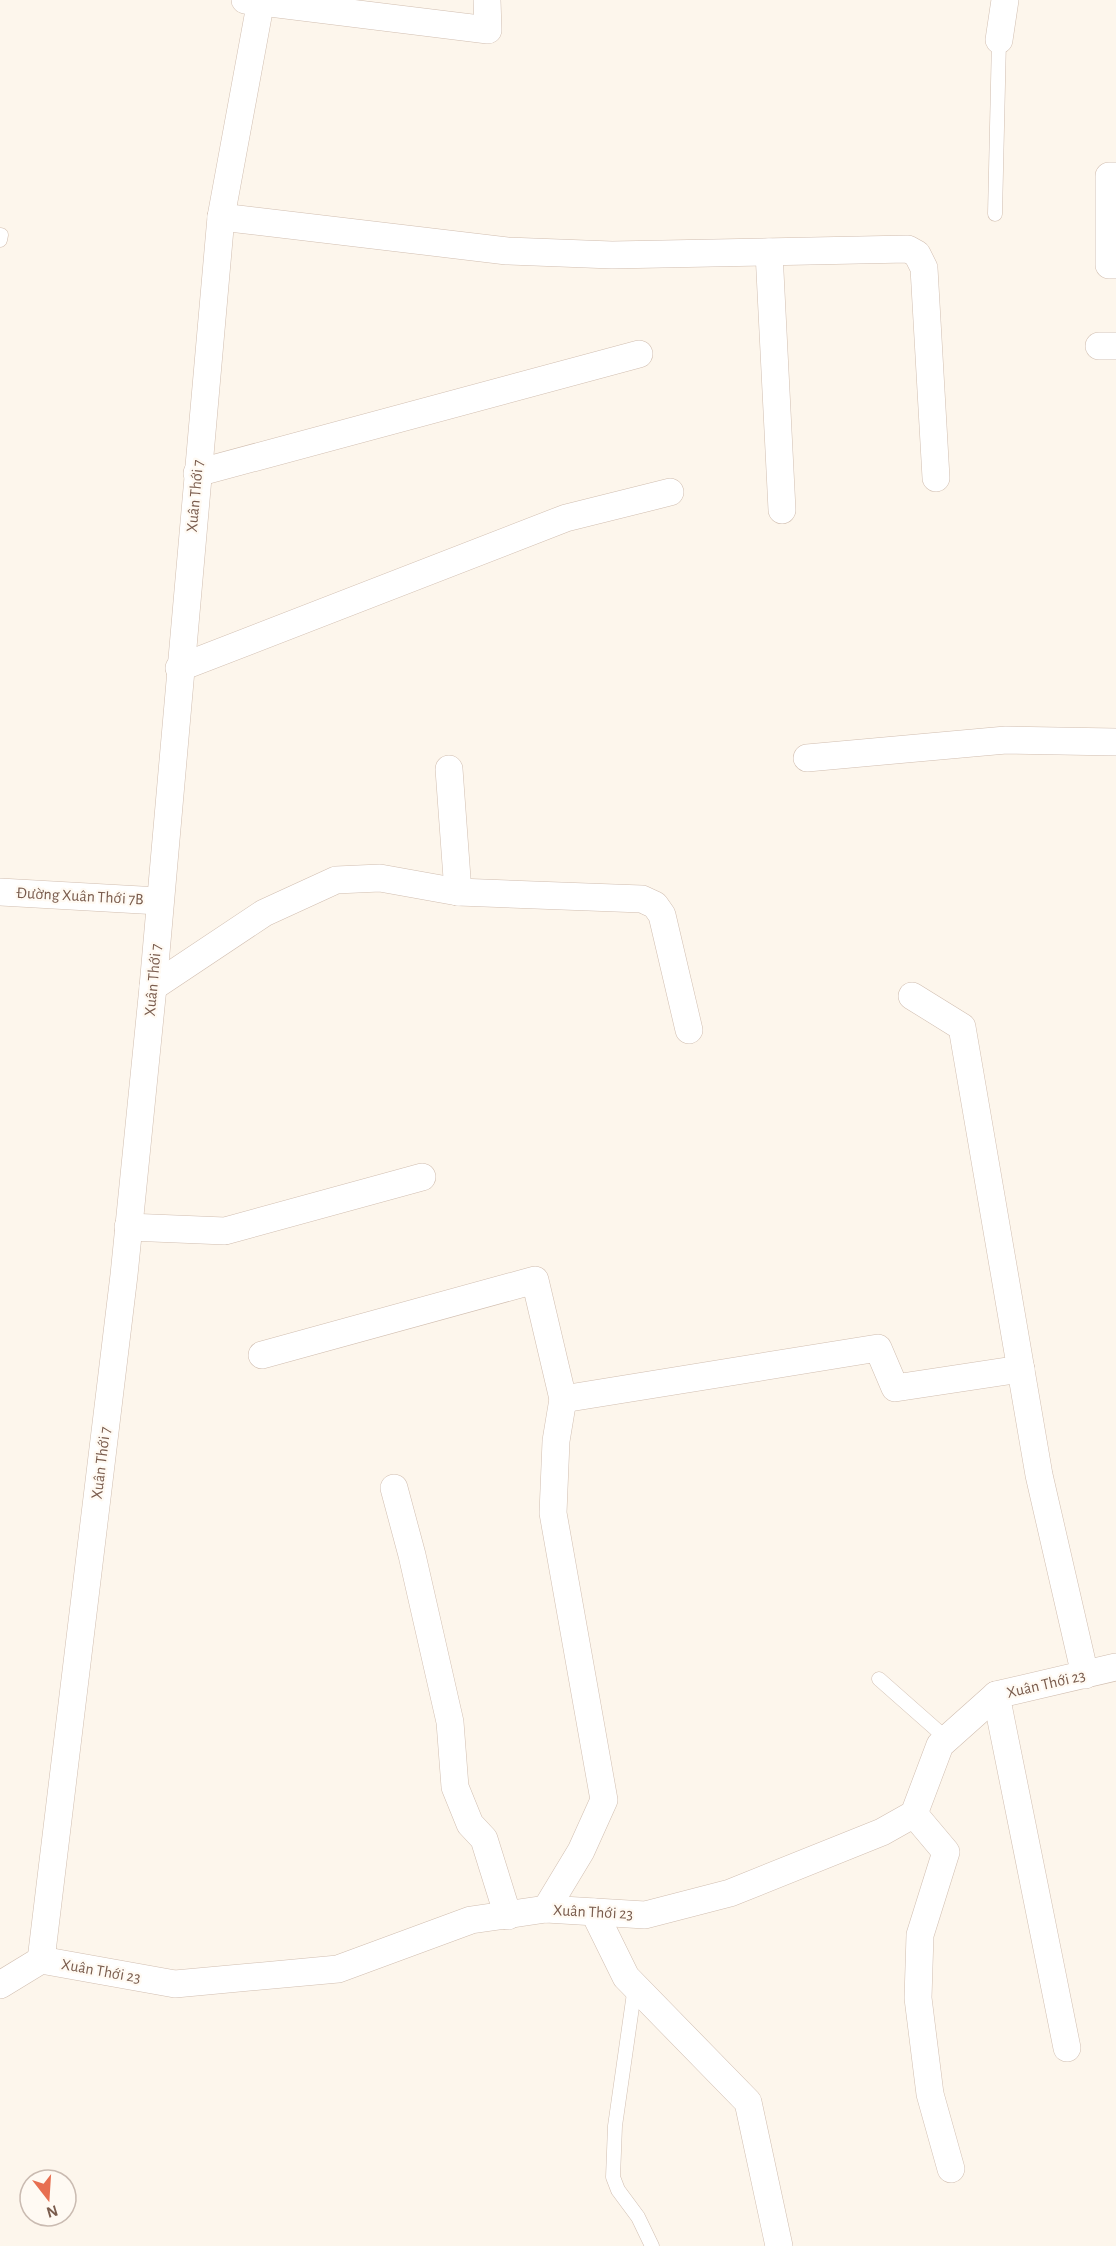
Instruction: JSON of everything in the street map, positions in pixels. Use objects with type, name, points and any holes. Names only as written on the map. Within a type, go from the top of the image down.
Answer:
[{"type":"street","points":[[256,1],[488,30],[487,0]]},
{"type":"street","points":[[999,40],[1005,0]]},
{"type":"street","name":"Xuân Thới 7","points":[[41,1960],[128,1227],[153,987],[220,217],[256,1]]},
{"type":"street","points":[[1116,176],[1109,176],[1109,265],[1116,265]]},
{"type":"street","points":[[220,217],[507,251],[612,255],[909,249],[917,254],[924,268],[936,477]]},
{"type":"street","points":[[769,252],[782,510]]},
{"type":"street","points":[[197,472],[639,354]]},
{"type":"street","points":[[179,668],[566,518],[670,492]]},
{"type":"street","points":[[807,758],[1006,740],[1116,742]]},
{"type":"street","points":[[449,769],[459,892]]},
{"type":"street","points":[[153,987],[264,914],[336,880],[380,878],[459,892],[642,899],[656,905],[662,915],[689,1030]]},
{"type":"street","name":"Đường Xuân Thới 7B","points":[[0,892],[159,901]]},
{"type":"street","points":[[912,996],[962,1027],[1039,1475],[1084,1675]]},
{"type":"street","points":[[128,1227],[225,1231],[422,1177]]},
{"type":"street","points":[[262,1355],[535,1280],[562,1399],[556,1442],[553,1514],[604,1800],[581,1851],[546,1909]]},
{"type":"street","points":[[562,1399],[878,1348],[895,1388],[1021,1369]]},
{"type":"street","points":[[394,1488],[412,1555],[450,1722],[455,1787],[470,1824],[484,1839],[508,1916]]},
{"type":"street","name":"Xuân Thới 23","points":[[0,1985],[41,1960],[175,1984],[338,1970],[471,1920],[546,1909],[645,1915],[730,1893],[882,1832],[914,1814],[940,1745],[996,1695],[1116,1668]]},
{"type":"street","points":[[996,1695],[1067,2048]]},
{"type":"street","points":[[914,1814],[946,1852],[920,1935],[918,1998],[930,2094],[951,2169]]},
{"type":"street","points":[[594,1912],[626,1977],[748,2102],[779,2246]]},
{"type":"lane","points":[[995,214],[999,40]]},
{"type":"lane","points":[[0,240],[1,235]]},
{"type":"lane","points":[[879,1679],[947,1739]]},
{"type":"lane","points":[[635,1986],[615,2126],[613,2177],[618,2190],[638,2217],[652,2246]]}]
